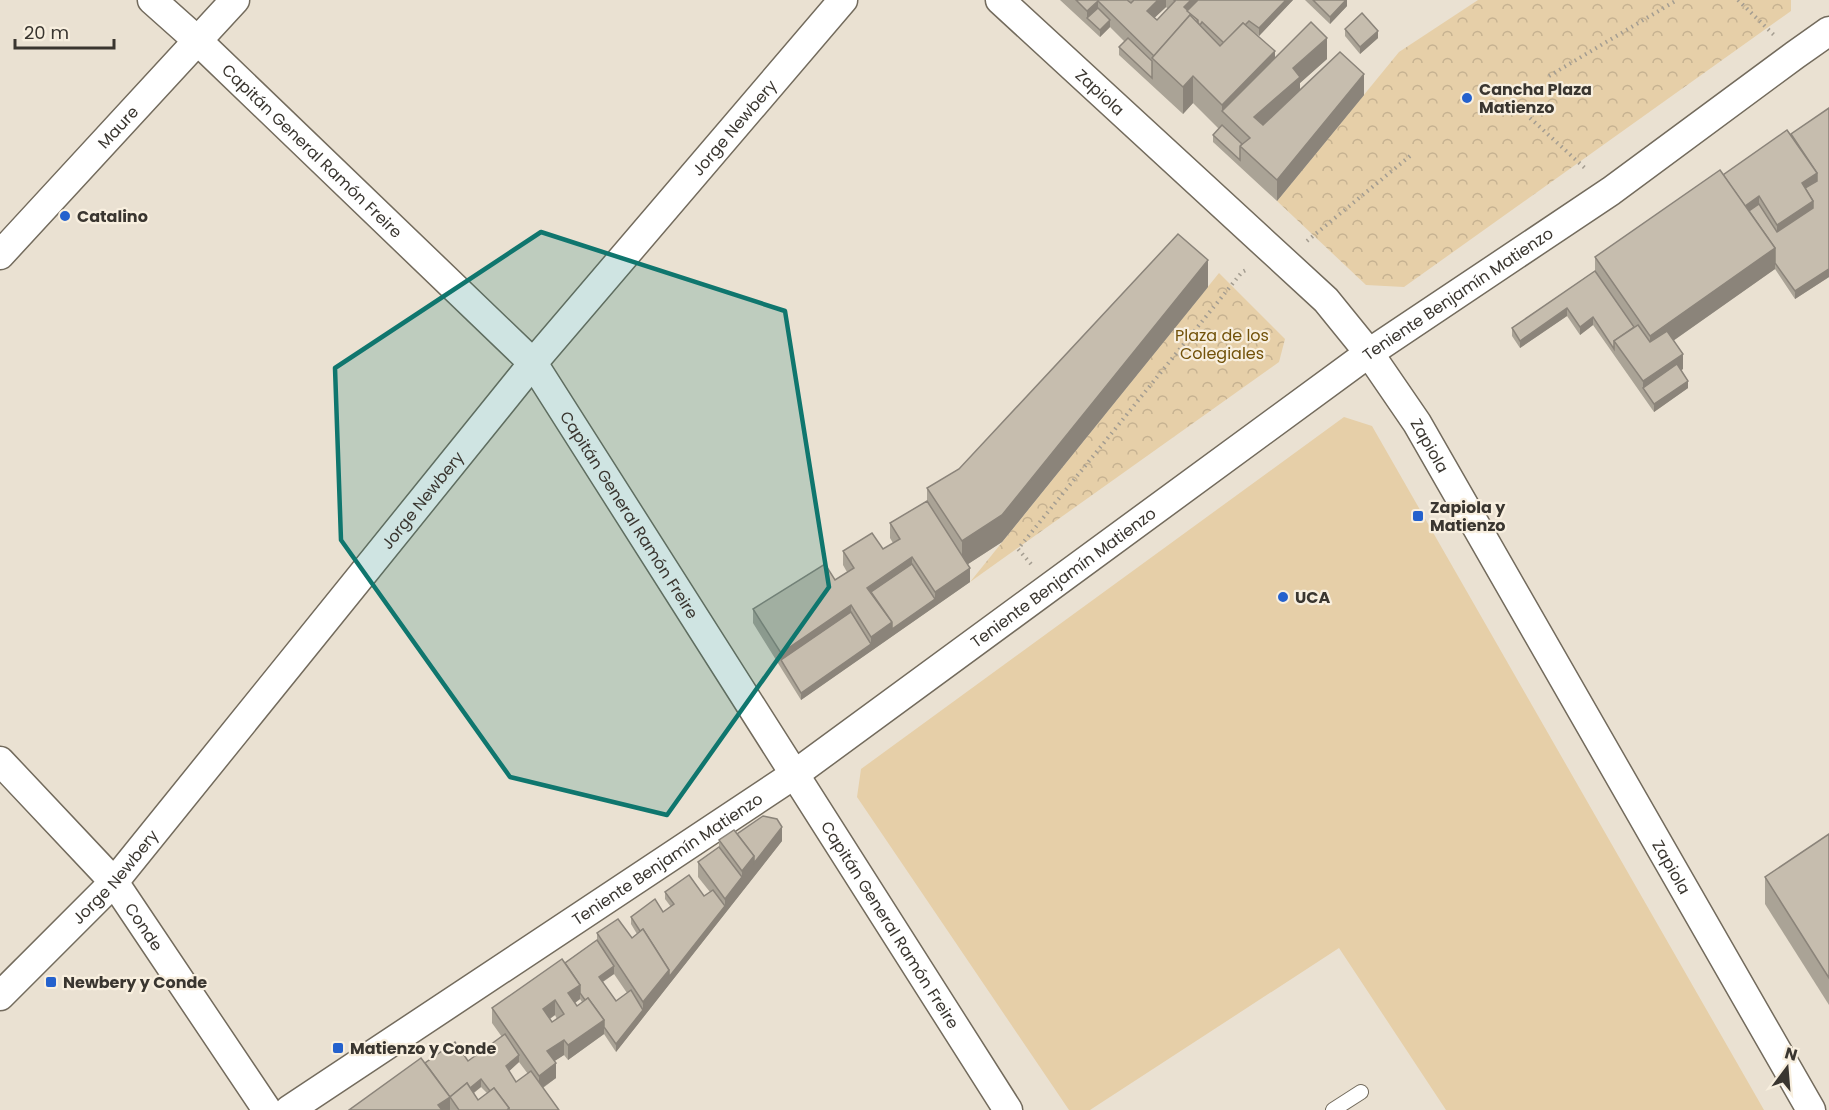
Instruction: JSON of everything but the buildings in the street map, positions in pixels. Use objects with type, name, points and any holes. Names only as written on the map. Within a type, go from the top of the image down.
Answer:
[{"type":"street","name":"Capitán General Ramón Freire","points":[[152,0],[198,41],[533,363],[1008,1110]]},
{"type":"street","name":"Maure","points":[[0,255],[235,0]]},
{"type":"street","name":"Jorge Newbery","points":[[0,996],[114,882],[533,363],[843,0]]},
{"type":"street","name":"Zapiola","points":[[1000,0],[1326,300],[1369,353],[1417,423],[1811,1110]]},
{"type":"street","name":"Teniente Benjamín Matienzo","points":[[289,1110],[795,774],[1369,353],[1611,191],[1829,32]]},
{"type":"street","name":"Conde","points":[[0,761],[114,882],[267,1110]]},
{"type":"lane","points":[[1333,1110],[1361,1092]]},
{"type":"path","points":[[1549,76],[1677,0]]},
{"type":"path","points":[[1738,0],[1795,55]]},
{"type":"path","points":[[1530,118],[1611,191]]},
{"type":"path","points":[[1052,587],[1018,549],[1242,272],[1279,257],[1410,156]]},
{"type":"highlighted area","points":[[541,232],[785,311],[829,587],[667,815],[510,777],[341,540],[335,368]]},
{"type":"green space","points":[[1478,0],[1791,0],[1791,11],[1404,287],[1366,285],[1277,201],[1399,52]]},
{"type":"green space","name":"Plaza de los Colegiales","points":[[1219,273],[1285,339],[1279,362],[970,582]]},
{"type":"green space","name":"UCA","points":[[1344,417],[1372,426],[1764,1110],[1446,1110],[1339,948],[1090,1110],[1069,1110],[857,797],[861,769]]},
{"type":"place","name":"Cancha Plaza Matienzo","points":[[1467,98]]},
{"type":"place","name":"Catalino","points":[[65,216]]},
{"type":"place","name":"Zapiola y Matienzo","points":[[1418,516]]},
{"type":"place","name":"UCA","points":[[1283,597]]},
{"type":"place","name":"Newbery y Conde","points":[[51,982]]},
{"type":"place","name":"Matienzo y Conde","points":[[338,1048]]}]
